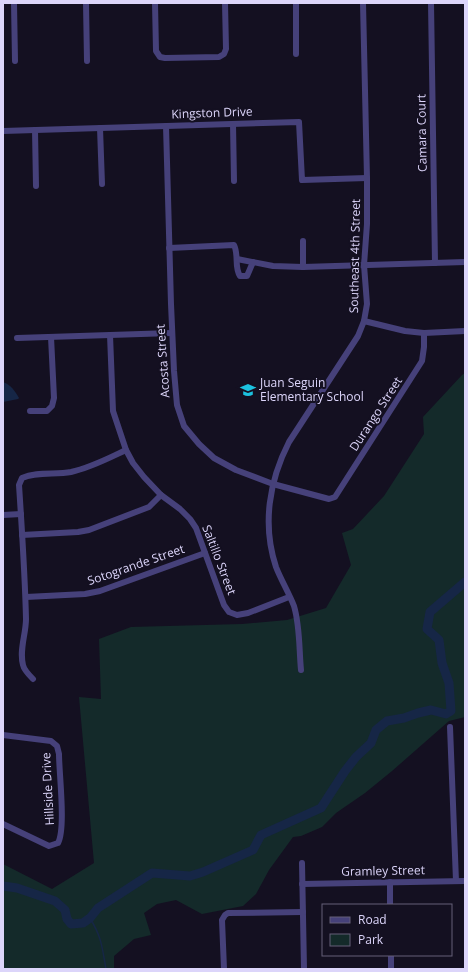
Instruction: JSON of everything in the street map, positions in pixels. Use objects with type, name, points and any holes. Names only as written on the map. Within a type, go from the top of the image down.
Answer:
[{"type":"street","points":[[14,3],[15,61]]},
{"type":"street","points":[[86,3],[87,61]]},
{"type":"street","points":[[155,3],[156,51],[160,56],[165,58],[219,57],[224,54],[226,49],[225,3]]},
{"type":"street","points":[[296,3],[296,54]]},
{"type":"street","name":"Southeast 4th Street","points":[[301,670],[297,621],[294,606],[276,567],[270,546],[268,526],[270,503],[273,484],[281,458],[289,442],[358,336],[364,321],[367,304],[364,265],[367,224],[367,178],[363,3]]},
{"type":"street","name":"Camara Court","points":[[431,3],[435,263]]},
{"type":"street","name":"Kingston Drive","points":[[3,131],[299,122],[300,174],[302,180],[367,178]]},
{"type":"street","points":[[233,124],[234,181]]},
{"type":"street","name":"Acosta Street","points":[[166,126],[172,333],[177,405],[184,426],[198,444],[214,458],[242,472],[273,484],[330,499]]},
{"type":"street","points":[[100,128],[102,184]]},
{"type":"street","points":[[35,130],[36,186]]},
{"type":"street","points":[[303,240],[303,267]]},
{"type":"street","points":[[169,248],[234,245],[237,251],[238,272],[242,277],[247,276],[252,262]]},
{"type":"street","points":[[237,259],[273,266],[303,267],[465,262]]},
{"type":"street","points":[[364,321],[405,331],[465,331]]},
{"type":"street","name":"Durango Street","points":[[330,499],[335,497],[422,361],[424,332]]},
{"type":"street","points":[[17,338],[172,333]]},
{"type":"street","name":"Saltillo Street","points":[[110,335],[113,411],[126,450],[133,463],[144,477],[161,495],[180,509],[190,519],[196,528],[224,605],[228,612],[237,615],[248,613],[289,597]]},
{"type":"street","points":[[30,411],[47,411],[52,406],[54,398],[51,337]]},
{"type":"street","points":[[33,679],[23,666],[22,651],[26,629],[26,597],[19,485],[22,478],[30,474],[60,474],[72,472],[126,450]]},
{"type":"street","points":[[22,535],[78,532],[88,530],[148,507],[161,495]]},
{"type":"street","points":[[3,515],[21,514]]},
{"type":"street","name":"Sotogrande Street","points":[[26,597],[85,594],[100,591],[205,553]]},
{"type":"street","points":[[450,727],[456,881]]},
{"type":"street","name":"Hillside Drive","points":[[3,735],[51,741],[57,746],[59,754],[62,823],[61,837],[58,843],[49,846],[3,824]]},
{"type":"street","points":[[302,864],[304,969]]},
{"type":"street","name":"Gramley Street","points":[[302,884],[465,881]]},
{"type":"street","points":[[390,882],[390,904]]},
{"type":"street","points":[[224,969],[222,920],[225,915],[228,913],[303,912]]},
{"type":"street","points":[[391,956],[392,969]]},
{"type":"green space","points":[[465,373],[465,717],[449,721],[392,771],[365,793],[336,813],[322,827],[301,836],[293,837],[269,870],[256,894],[243,906],[202,914],[176,900],[157,904],[144,913],[151,935],[134,939],[114,956],[114,969],[3,969],[3,864],[52,889],[94,863],[79,697],[101,699],[99,639],[131,627],[242,624],[287,620],[326,608],[351,565],[342,533],[353,529],[384,496],[424,434],[423,417]]},
{"type":"water","points":[[3,382],[12,388],[19,398],[18,399],[3,402]]},
{"type":"waterway","points":[[3,886],[17,888],[55,901],[65,910],[67,919],[71,924],[83,923],[90,918],[98,908],[152,873],[190,876],[203,872],[253,850],[261,835],[321,808],[345,771],[356,757],[371,743],[376,730],[387,721],[404,718],[431,710],[446,714],[451,711],[449,683],[442,663],[439,640],[427,629],[430,612],[465,582]]},
{"type":"waterway","points":[[90,918],[99,937],[106,969]]},
{"type":"place","name":"Juan Seguin Elementary School","points":[[248,390]]}]
